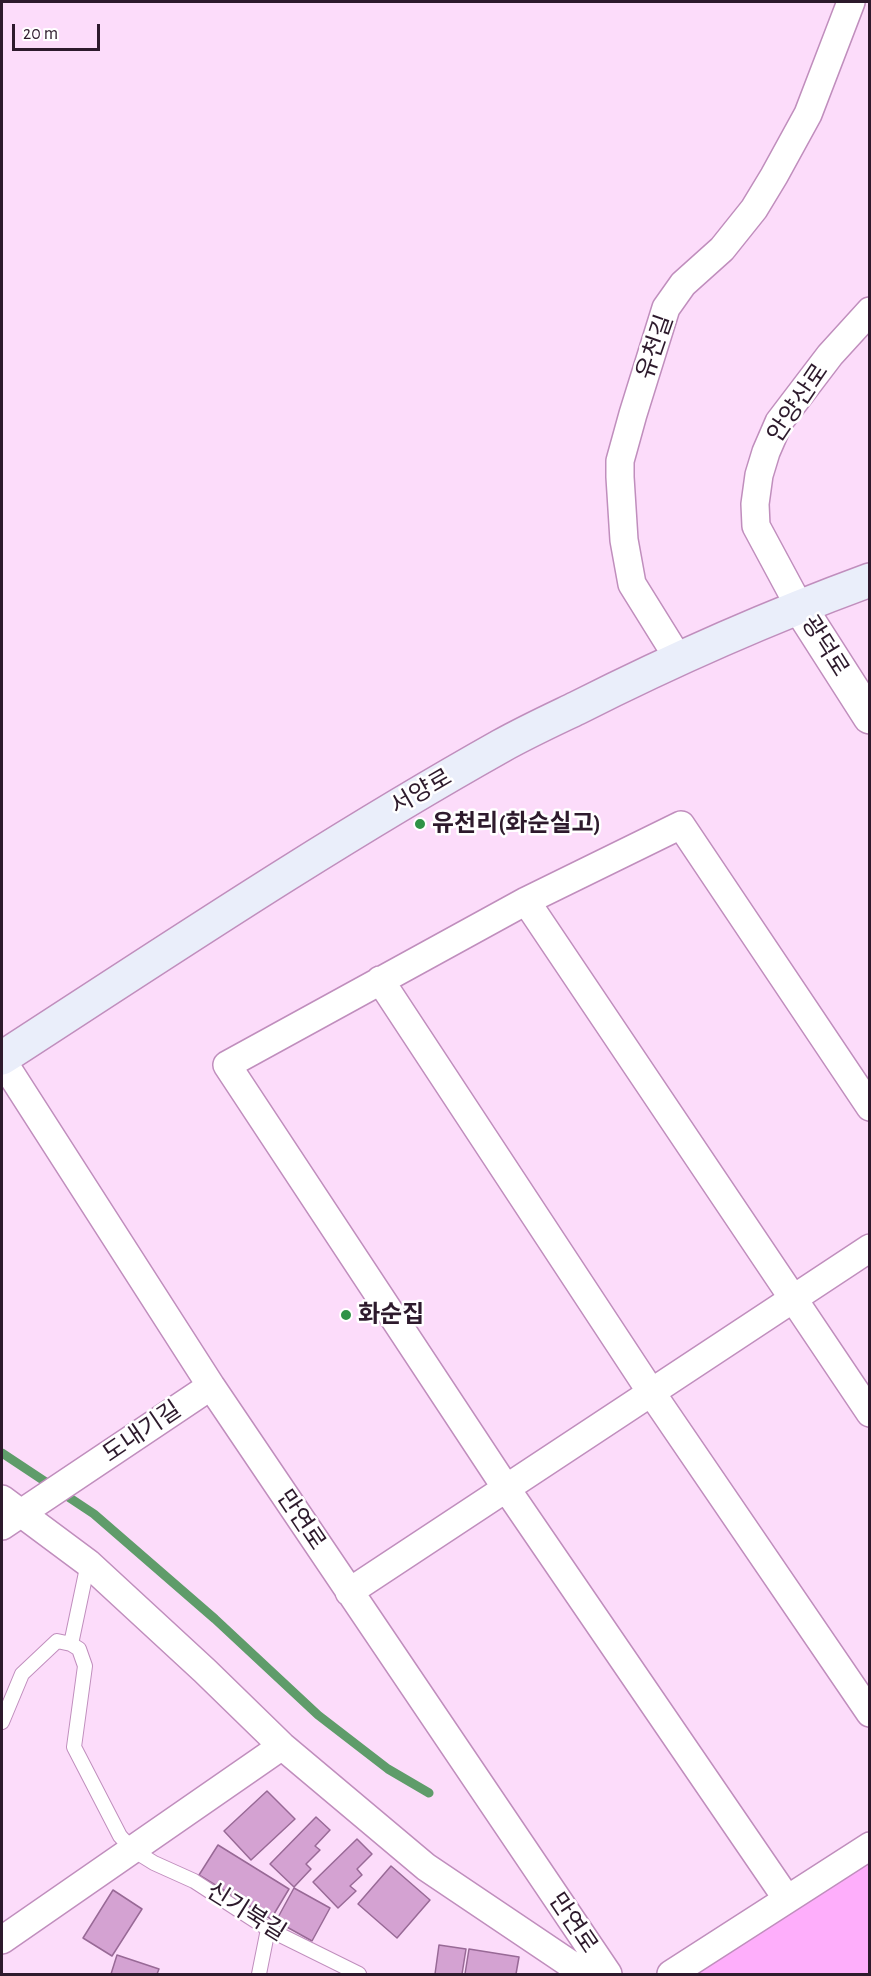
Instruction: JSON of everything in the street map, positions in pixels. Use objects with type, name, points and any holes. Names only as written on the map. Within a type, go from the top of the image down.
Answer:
[{"type":"main road","name":"서양로","points":[[2,1059],[236,905],[363,826],[503,745],[678,658],[799,606],[870,580]]},
{"type":"street","name":"유천길","points":[[678,658],[632,584],[624,540],[620,477],[620,461],[630,423],[666,309],[683,284],[722,249],[753,209],[774,176],[808,114],[851,2]]},
{"type":"street","name":"안양산로","points":[[799,606],[756,526],[755,504],[759,474],[779,422],[830,355],[870,311]]},
{"type":"street","name":"광덕로","points":[[799,606],[870,717]]},
{"type":"street","points":[[787,1899],[506,1488],[227,1065],[526,901],[681,825],[870,1107]]},
{"type":"street","points":[[526,901],[870,1413]]},
{"type":"street","points":[[380,980],[651,1392],[870,1713]]},
{"type":"street","name":"만연로","points":[[2,1059],[211,1386],[608,1974]]},
{"type":"street","points":[[349,1592],[870,1248]]},
{"type":"street","name":"도내기길","points":[[15,1510],[74,1477],[211,1386]]},
{"type":"street","points":[[15,1510],[88,1563],[197,1663],[282,1746],[426,1867],[585,1974]]},
{"type":"street","points":[[2,1940],[282,1746]]},
{"type":"street","points":[[671,1974],[870,1846]]},
{"type":"lane","points":[[71,1644],[88,1563]]},
{"type":"lane","points":[[2,1722],[22,1674],[57,1641],[71,1644],[79,1649],[85,1665],[74,1747],[120,1836],[133,1850]]},
{"type":"lane","name":"신기북길","points":[[133,1850],[154,1863],[194,1881],[268,1929],[358,1974]]},
{"type":"lane","points":[[259,1974],[268,1929]]},
{"type":"shaded area","points":[[869,1860],[869,1974],[688,1974]]},
{"type":"building","points":[[267,1791],[295,1819],[251,1860],[224,1831]]},
{"type":"building","points":[[316,1817],[330,1830],[315,1846],[320,1850],[306,1864],[311,1869],[294,1887],[270,1864]]},
{"type":"building","points":[[357,1839],[372,1854],[357,1869],[362,1875],[350,1886],[356,1891],[338,1908],[313,1882]]},
{"type":"building","points":[[218,1845],[289,1889],[271,1919],[199,1875]]},
{"type":"building","points":[[391,1866],[430,1900],[397,1938],[358,1904]]},
{"type":"building","points":[[294,1888],[330,1908],[312,1941],[276,1921]]},
{"type":"building","points":[[113,1890],[142,1909],[112,1956],[83,1938]]},
{"type":"building","points":[[439,1945],[466,1949],[462,1974],[435,1974]]},
{"type":"building","points":[[469,1949],[519,1957],[516,1974],[465,1974]]},
{"type":"building","points":[[117,1955],[159,1969],[157,1974],[111,1974]]},
{"type":"waterway","points":[[2,1453],[94,1514],[215,1619],[318,1715],[388,1769],[429,1793]]},
{"type":"place","name":"유천리(화순실고)","points":[[420,824]]},
{"type":"place","name":"화순집","points":[[346,1315]]}]
